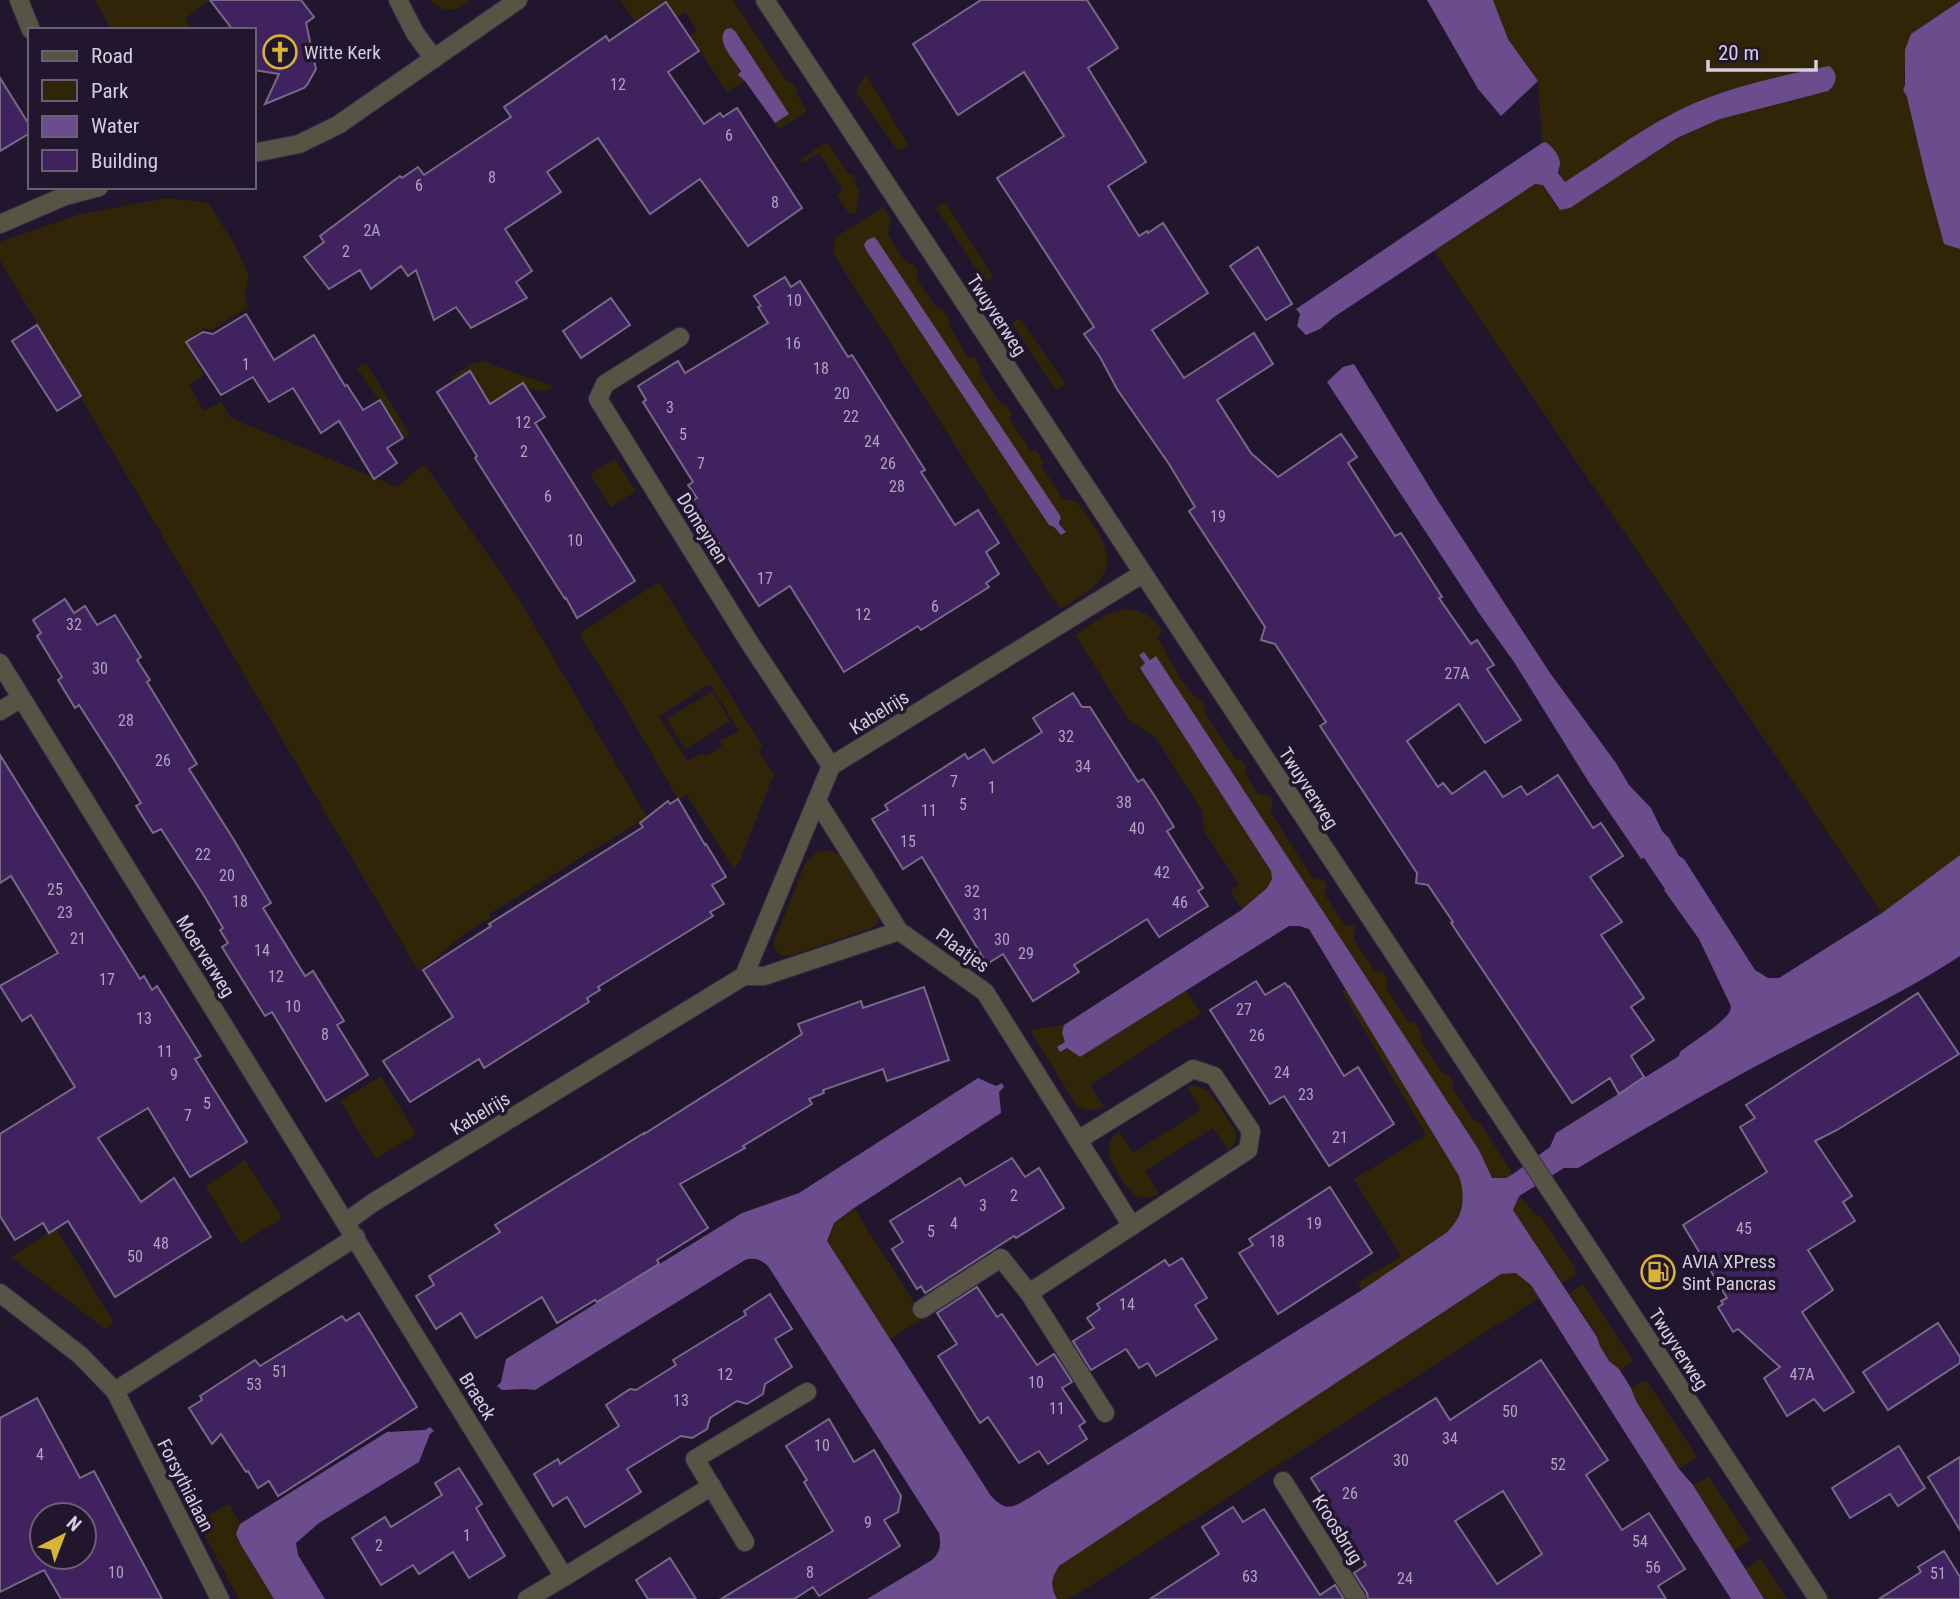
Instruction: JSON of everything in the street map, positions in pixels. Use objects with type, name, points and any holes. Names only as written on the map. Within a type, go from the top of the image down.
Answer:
[{"type":"street","points":[[19,0],[30,28]]},
{"type":"street","points":[[398,0],[415,33],[434,59]]},
{"type":"street","points":[[256,153],[299,144],[338,125],[518,0]]},
{"type":"street","name":"Twuyverweg","points":[[765,0],[1818,1599]]},
{"type":"street","points":[[0,224],[65,196],[91,189]]},
{"type":"street","name":"Domeynen","points":[[680,337],[605,384],[598,399],[749,642],[831,766]]},
{"type":"street","name":"Kabelrijs","points":[[831,766],[1142,574]]},
{"type":"street","name":"Moerverweg","points":[[0,663],[351,1229]]},
{"type":"street","points":[[0,711],[21,698]]},
{"type":"street","points":[[744,976],[831,766]]},
{"type":"street","name":"Plaatjes","points":[[817,801],[899,930],[985,992],[1132,1226]]},
{"type":"street","name":"Kabelrijs","points":[[114,1391],[351,1229],[374,1202],[744,976],[764,976],[899,930]]},
{"type":"street","points":[[1029,1293],[1248,1150],[1251,1131],[1214,1076],[1193,1069],[1078,1140]]},
{"type":"street","name":"Braeck","points":[[351,1229],[565,1577]]},
{"type":"street","points":[[922,1309],[1001,1258],[1029,1293],[1105,1413]]},
{"type":"street","points":[[0,1293],[80,1355],[114,1391]]},
{"type":"street","name":"Forsythialaan","points":[[114,1391],[220,1599]]},
{"type":"street","points":[[745,1542],[695,1459],[807,1392]]},
{"type":"street","name":"Kroosbrug","points":[[1283,1482],[1357,1599]]},
{"type":"street","points":[[527,1599],[712,1486]]},
{"type":"green space","points":[[94,0],[209,0],[186,18],[191,28],[111,28]]},
{"type":"green space","points":[[430,0],[469,0],[460,7],[449,10]]},
{"type":"green space","points":[[620,0],[666,0],[635,21]]},
{"type":"green space","points":[[666,0],[733,0],[788,83],[791,82],[798,91],[796,93],[807,111],[779,129],[775,123],[788,114],[733,29],[726,48],[741,71],[738,75],[745,81],[727,92],[690,35],[697,30],[685,12],[677,17]]},
{"type":"green space","points":[[1493,0],[1960,0],[1911,35],[1903,90],[1944,244],[1960,249],[1960,855],[1882,913],[1434,251],[1535,184],[1543,185],[1557,208],[1570,208],[1677,138],[1720,119],[1828,91],[1726,92],[1669,115],[1565,182],[1558,172],[1554,152],[1546,142],[1542,143],[1538,81],[1508,39]]},
{"type":"green space","points":[[866,74],[908,145],[898,151],[856,91]]},
{"type":"green space","points":[[827,142],[849,175],[852,173],[857,181],[855,184],[860,191],[856,212],[850,215],[837,196],[843,189],[819,153],[802,163],[800,160]]},
{"type":"green space","points":[[168,198],[208,203],[234,243],[249,276],[245,294],[248,307],[212,330],[204,328],[192,337],[190,345],[187,346],[204,374],[189,385],[204,411],[221,402],[231,418],[397,487],[424,464],[516,594],[647,817],[489,914],[491,917],[465,933],[418,970],[0,260],[0,242],[80,214]]},
{"type":"green space","points":[[945,202],[993,277],[985,282],[936,208]]},
{"type":"green space","points":[[883,207],[891,220],[888,235],[906,263],[913,264],[918,272],[916,278],[936,307],[942,309],[949,319],[948,324],[968,357],[974,357],[980,366],[979,372],[1000,403],[1006,405],[1011,413],[1010,419],[1030,450],[1036,451],[1043,461],[1042,467],[1063,499],[1077,502],[1097,531],[1106,552],[1104,573],[1097,583],[1061,608],[1052,598],[833,253],[836,237]],"holes":[[[866,250],[1061,521],[1061,535],[1049,525]]]},
{"type":"green space","points":[[1020,318],[1065,384],[1056,390],[1012,323]]},
{"type":"green space","points":[[482,361],[553,386],[544,392],[516,390],[491,403],[470,370],[453,382],[450,378],[473,363]]},
{"type":"green space","points":[[366,363],[410,435],[405,438],[357,368]]},
{"type":"green space","points":[[615,459],[636,491],[611,507],[590,474]]},
{"type":"green space","points":[[659,582],[763,747],[758,751],[774,774],[738,865],[733,868],[687,795],[678,799],[579,634]],"holes":[[[710,684],[739,731],[720,741],[722,746],[706,756],[703,753],[687,761],[659,716]]]},
{"type":"green space","points":[[1126,609],[1148,615],[1160,626],[1163,632],[1157,637],[1183,682],[1205,705],[1203,711],[1236,760],[1243,761],[1245,774],[1258,794],[1270,796],[1273,801],[1270,812],[1313,878],[1323,880],[1327,884],[1325,895],[1344,924],[1355,926],[1354,939],[1374,970],[1383,972],[1388,979],[1386,987],[1407,1021],[1415,1023],[1422,1034],[1421,1040],[1443,1074],[1449,1075],[1454,1083],[1452,1088],[1474,1121],[1480,1123],[1513,1174],[1506,1178],[1492,1178],[1479,1150],[1156,656],[1150,660],[1139,656],[1145,663],[1140,669],[1271,871],[1272,879],[1267,888],[1242,909],[1230,891],[1239,885],[1205,832],[1202,811],[1156,738],[1129,720],[1075,635],[1107,614]]},
{"type":"green space","points":[[712,691],[730,721],[685,749],[667,719]]},
{"type":"green space","points":[[827,850],[842,857],[879,921],[874,927],[793,955],[782,956],[774,948],[774,942],[805,864],[816,853]]},
{"type":"green space","points":[[1347,988],[1459,1176],[1463,1199],[1457,1220],[1446,1233],[1362,1290],[1358,1283],[1401,1256],[1354,1179],[1426,1135],[1342,992]]},
{"type":"green space","points":[[1186,991],[1201,1013],[1090,1085],[1104,1107],[1097,1109],[1087,1110],[1076,1105],[1030,1030],[1064,1025],[1062,1034],[1065,1042],[1057,1047],[1067,1048],[1080,1057]]},
{"type":"green space","points":[[381,1076],[416,1134],[376,1159],[340,1101]]},
{"type":"green space","points":[[1195,1085],[1209,1091],[1236,1132],[1234,1144],[1228,1150],[1213,1128],[1145,1171],[1159,1194],[1138,1196],[1128,1187],[1113,1164],[1109,1149],[1110,1140],[1119,1131],[1133,1153],[1201,1110],[1187,1087]]},
{"type":"green space","points":[[245,1160],[282,1218],[241,1244],[205,1186]]},
{"type":"green space","points":[[1519,1196],[1537,1216],[1540,1214],[1575,1268],[1575,1275],[1562,1283],[1513,1210]]},
{"type":"green space","points":[[854,1208],[924,1318],[890,1339],[827,1241],[834,1223]]},
{"type":"green space","points":[[56,1228],[114,1323],[105,1329],[11,1257]]},
{"type":"green space","points":[[1516,1273],[1531,1285],[1539,1298],[1077,1594],[1067,1599],[1057,1599],[1052,1583],[1059,1566],[1501,1274]]},
{"type":"green space","points":[[1583,1284],[1633,1361],[1620,1371],[1609,1361],[1597,1336],[1569,1293]]},
{"type":"green space","points":[[1646,1380],[1697,1457],[1679,1469],[1636,1401],[1631,1388]]},
{"type":"green space","points":[[1709,1477],[1750,1540],[1734,1551],[1693,1485]]},
{"type":"green space","points":[[229,1504],[240,1524],[236,1534],[241,1545],[274,1599],[239,1599],[198,1523]]},
{"type":"green space","points":[[1761,1559],[1787,1599],[1764,1599],[1745,1569]]},
{"type":"water","points":[[1427,0],[1493,0],[1508,39],[1538,81],[1501,116],[1478,89]]},
{"type":"water","points":[[1960,1],[1960,249],[1944,244],[1903,90],[1905,50],[1911,34]]},
{"type":"water","points":[[731,28],[789,114],[775,123],[738,75],[741,71],[726,50],[723,34],[726,29]]},
{"type":"water","points":[[1829,66],[1836,78],[1828,91],[1720,119],[1677,138],[1570,208],[1560,210],[1543,185],[1535,184],[1334,317],[1320,329],[1306,335],[1297,326],[1300,314],[1296,309],[1542,143],[1546,142],[1557,154],[1560,160],[1558,173],[1565,182],[1643,130],[1688,106],[1748,85]]},
{"type":"water","points":[[874,237],[1061,517],[1059,524],[1066,532],[1061,535],[1049,525],[866,250],[864,245],[867,240]]},
{"type":"water","points":[[1354,364],[1440,504],[1550,673],[1629,785],[1651,808],[1662,831],[1684,859],[1755,970],[1768,978],[1779,978],[1882,913],[1960,855],[1960,956],[1892,996],[1773,1057],[1650,1125],[1578,1168],[1564,1168],[1519,1196],[1513,1210],[1597,1337],[1609,1361],[1619,1369],[1636,1401],[1679,1469],[1693,1485],[1764,1599],[1731,1599],[1531,1285],[1516,1273],[1501,1274],[1059,1566],[1052,1582],[1057,1599],[867,1599],[932,1560],[940,1548],[939,1533],[768,1266],[758,1260],[745,1260],[535,1390],[502,1390],[497,1386],[501,1382],[506,1359],[742,1213],[799,1193],[978,1078],[996,1086],[1002,1083],[1004,1087],[999,1092],[1001,1113],[851,1210],[834,1223],[827,1241],[991,1496],[1005,1506],[1013,1506],[1029,1498],[1362,1290],[1452,1227],[1462,1207],[1459,1176],[1309,929],[1289,926],[1080,1057],[1067,1048],[1060,1052],[1057,1047],[1065,1042],[1062,1033],[1064,1025],[1240,911],[1267,888],[1272,879],[1271,871],[1140,668],[1145,663],[1139,655],[1144,652],[1150,660],[1156,656],[1479,1150],[1492,1178],[1506,1178],[1513,1174],[1550,1147],[1556,1133],[1679,1056],[1680,1052],[1727,1016],[1730,1005],[1699,939],[1588,781],[1514,662],[1327,382],[1343,367]]},
{"type":"water","points":[[430,1427],[434,1431],[430,1434],[419,1462],[319,1523],[296,1543],[298,1555],[325,1599],[274,1599],[236,1534],[240,1524],[387,1432],[425,1430]]},
{"type":"building","name":"Witte Kerk","points":[[210,0],[301,0],[314,17],[306,23],[316,69],[307,85],[265,104],[279,74],[256,70],[256,28],[231,28]]},
{"type":"building","points":[[981,0],[1087,0],[1118,48],[1088,68],[1146,162],[1108,186],[1139,236],[1163,223],[1208,293],[1152,330],[1184,378],[1254,333],[1273,364],[1217,400],[1251,453],[1278,477],[1341,434],[1357,457],[1348,463],[1395,536],[1401,533],[1442,597],[1439,598],[1471,644],[1477,640],[1494,665],[1487,669],[1521,720],[1485,743],[1459,704],[1407,741],[1438,787],[1443,783],[1452,794],[1485,771],[1503,797],[1521,786],[1527,795],[1558,775],[1593,828],[1601,823],[1623,856],[1590,877],[1622,922],[1601,935],[1644,998],[1631,1007],[1654,1040],[1631,1056],[1644,1077],[1619,1094],[1610,1078],[1572,1103],[1428,885],[1416,883],[1417,873],[1320,726],[1326,722],[1275,644],[1261,640],[1265,627],[1189,511],[1195,507],[1169,464],[1117,389],[1084,334],[1094,327],[997,178],[1064,136],[1024,72],[958,115],[913,44]]},
{"type":"building","points":[[666,2],[699,51],[668,72],[704,124],[720,113],[723,117],[737,108],[802,208],[748,246],[700,179],[650,214],[598,138],[547,172],[561,192],[505,229],[532,271],[516,282],[527,298],[471,328],[456,307],[434,320],[416,270],[408,276],[401,266],[371,289],[360,270],[329,289],[304,257],[324,242],[320,236],[400,176],[402,178],[418,167],[424,175],[511,117],[504,107],[606,36],[609,41]]},
{"type":"building","points":[[0,78],[28,123],[28,134],[0,151]]},
{"type":"building","points":[[1258,247],[1292,304],[1266,320],[1230,266]]},
{"type":"building","points":[[785,277],[791,287],[800,281],[848,357],[852,355],[925,470],[921,472],[955,525],[978,510],[999,543],[986,552],[999,574],[986,583],[989,587],[921,630],[918,626],[844,672],[790,586],[759,606],[692,501],[697,498],[688,485],[693,482],[643,402],[646,400],[638,386],[678,361],[685,373],[768,323],[754,296]]},
{"type":"building","points":[[611,298],[630,325],[581,358],[563,331]]},
{"type":"building","points":[[246,314],[274,360],[314,335],[363,410],[380,400],[403,438],[387,448],[397,463],[374,479],[339,421],[321,433],[293,388],[269,402],[253,377],[221,395],[186,342],[203,332],[213,334]]},
{"type":"building","points":[[37,325],[81,396],[57,411],[12,341]]},
{"type":"building","points":[[470,371],[490,404],[523,383],[545,417],[535,423],[635,581],[577,618],[475,458],[477,456],[437,392]]},
{"type":"building","points":[[65,599],[74,613],[85,606],[97,625],[115,615],[141,657],[137,660],[150,680],[147,682],[197,764],[189,769],[271,903],[263,908],[305,976],[313,971],[344,1021],[337,1025],[368,1075],[326,1101],[272,1012],[265,1016],[222,947],[228,943],[220,930],[223,928],[203,894],[161,829],[153,833],[136,806],[141,803],[79,705],[75,708],[58,680],[62,677],[37,636],[41,633],[33,620]]},
{"type":"building","points":[[1073,693],[1082,707],[1090,707],[1138,782],[1143,779],[1152,792],[1174,827],[1167,831],[1203,888],[1198,891],[1208,906],[1159,937],[1147,919],[1074,965],[1079,972],[1033,1001],[1003,954],[987,964],[922,857],[903,869],[872,819],[888,810],[885,805],[965,754],[968,759],[984,749],[993,763],[1042,732],[1033,718]]},
{"type":"building","points":[[0,755],[140,979],[144,976],[152,990],[157,986],[201,1056],[195,1059],[247,1142],[190,1177],[148,1108],[98,1138],[141,1202],[174,1178],[211,1237],[115,1297],[68,1221],[49,1233],[43,1223],[15,1240],[0,1216],[0,1134],[75,1087],[31,1015],[22,1021],[0,986],[58,953],[11,876],[0,883]]},
{"type":"building","points":[[678,799],[726,877],[712,885],[724,904],[710,912],[713,916],[598,987],[600,990],[587,998],[589,1002],[484,1068],[479,1059],[410,1102],[383,1061],[453,1017],[423,970],[491,926],[489,924],[643,827],[640,823],[668,801],[670,804]]},
{"type":"building","points":[[1256,981],[1265,995],[1285,983],[1289,986],[1344,1076],[1358,1067],[1394,1124],[1329,1166],[1284,1096],[1270,1104],[1210,1010]]},
{"type":"building","points":[[924,987],[949,1060],[887,1081],[883,1069],[823,1090],[824,1093],[809,1099],[812,1104],[743,1146],[745,1148],[680,1184],[708,1228],[657,1260],[659,1264],[557,1323],[542,1297],[476,1338],[461,1313],[436,1329],[416,1296],[434,1285],[429,1276],[500,1232],[495,1225],[802,1034],[798,1024],[861,1001],[863,1008]]},
{"type":"building","points":[[1918,993],[1959,1054],[1815,1141],[1852,1196],[1843,1202],[1855,1221],[1808,1250],[1833,1290],[1802,1312],[1854,1392],[1824,1411],[1814,1399],[1787,1416],[1764,1378],[1780,1367],[1738,1329],[1733,1332],[1718,1307],[1723,1304],[1721,1301],[1727,1298],[1683,1225],[1767,1172],[1740,1127],[1755,1118],[1746,1105]]},
{"type":"building","points":[[1012,1158],[1025,1177],[1039,1168],[1064,1208],[1016,1238],[1014,1236],[925,1293],[921,1286],[917,1289],[892,1249],[903,1242],[890,1221],[960,1178],[965,1186]]},
{"type":"building","points":[[1330,1187],[1372,1253],[1278,1314],[1239,1253],[1253,1245],[1249,1239]]},
{"type":"building","points":[[1182,1258],[1207,1298],[1195,1305],[1217,1339],[1156,1376],[1148,1363],[1139,1368],[1126,1349],[1091,1370],[1073,1341],[1094,1328],[1087,1318],[1100,1309],[1097,1304],[1165,1260],[1169,1266]]},
{"type":"building","points":[[977,1287],[997,1317],[1002,1314],[1037,1365],[1054,1354],[1072,1382],[1062,1388],[1085,1422],[1079,1426],[1087,1439],[1048,1464],[1039,1451],[1019,1463],[988,1417],[980,1423],[938,1356],[957,1344],[937,1313]]},
{"type":"building","points":[[770,1294],[792,1329],[775,1339],[792,1367],[765,1384],[763,1394],[747,1404],[737,1401],[710,1418],[707,1429],[692,1438],[681,1436],[627,1469],[641,1492],[585,1527],[567,1497],[553,1506],[534,1474],[558,1459],[560,1464],[619,1426],[606,1405],[676,1365],[673,1360],[746,1315],[744,1311]]},
{"type":"building","points":[[359,1313],[417,1407],[278,1496],[269,1481],[258,1488],[221,1434],[212,1444],[189,1408],[202,1400],[200,1396],[255,1360],[260,1366],[342,1316],[346,1321]]},
{"type":"building","points":[[1938,1323],[1960,1357],[1960,1363],[1888,1410],[1863,1372]]},
{"type":"building","points":[[1541,1360],[1608,1460],[1586,1475],[1622,1530],[1649,1513],[1685,1569],[1658,1586],[1666,1599],[1368,1599],[1354,1573],[1366,1565],[1311,1478],[1436,1398],[1450,1420]],"holes":[[[1503,1491],[1542,1554],[1497,1584],[1455,1521]]]},
{"type":"building","points":[[37,1398],[80,1478],[94,1471],[162,1599],[61,1599],[45,1571],[98,1571],[98,1501],[28,1501],[28,1571],[42,1571],[0,1592],[0,1418]]},
{"type":"building","points":[[829,1419],[854,1462],[874,1450],[901,1496],[898,1512],[884,1520],[900,1546],[819,1596],[813,1587],[794,1599],[721,1599],[833,1531],[786,1446]]},
{"type":"building","points":[[1899,1446],[1925,1488],[1898,1506],[1890,1494],[1850,1518],[1832,1488]]},
{"type":"building","points":[[1960,1457],[1960,1530],[1928,1477]]},
{"type":"building","points":[[459,1468],[482,1504],[476,1508],[505,1556],[469,1578],[453,1552],[419,1574],[413,1565],[381,1585],[352,1538],[385,1517],[391,1527],[442,1495],[435,1483]]},
{"type":"building","points":[[1233,1507],[1243,1522],[1264,1509],[1320,1595],[1335,1585],[1344,1599],[1150,1599],[1219,1554],[1202,1527]]},
{"type":"building","points":[[1944,1551],[1960,1577],[1960,1599],[1879,1599],[1921,1572],[1918,1567]]},
{"type":"building","points":[[670,1558],[696,1599],[648,1599],[636,1580]]},
{"type":"place","name":"Witte Kerk","points":[[280,52]]},
{"type":"place","name":"AVIA XPress Sint Pancras","points":[[1658,1272]]}]
